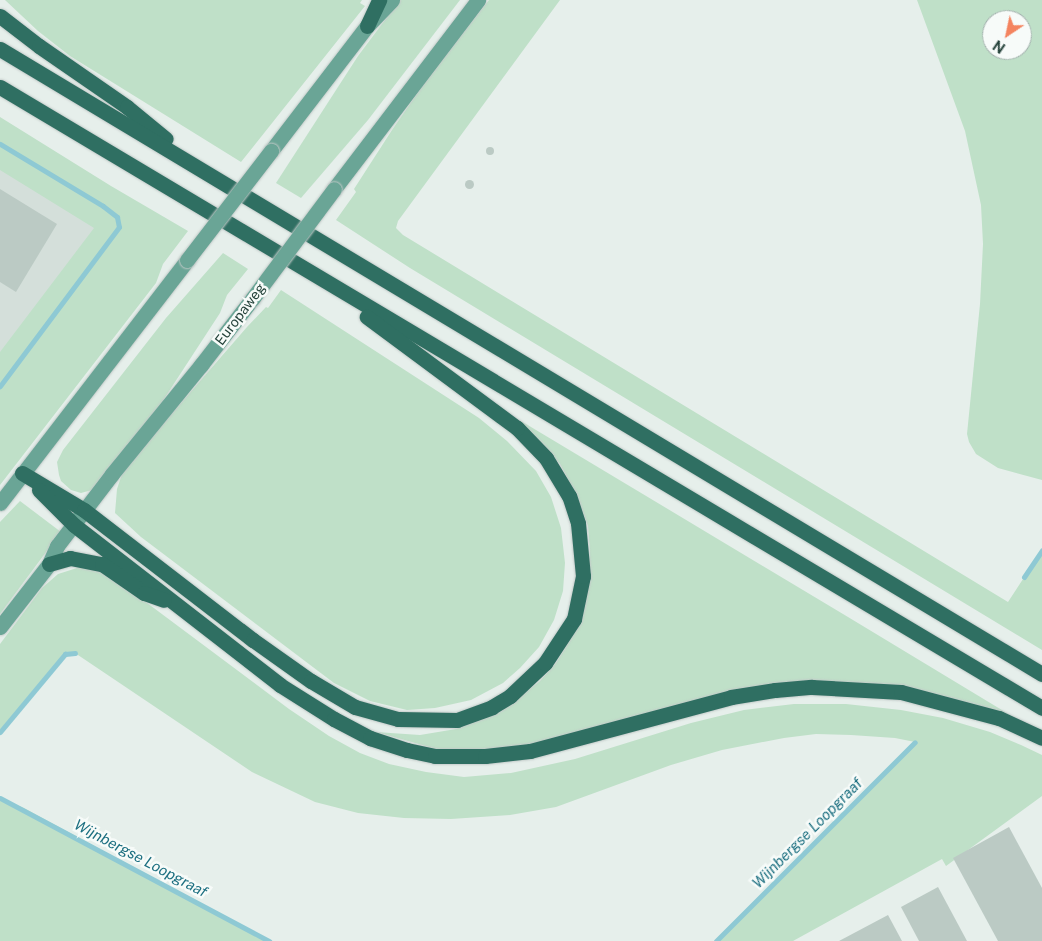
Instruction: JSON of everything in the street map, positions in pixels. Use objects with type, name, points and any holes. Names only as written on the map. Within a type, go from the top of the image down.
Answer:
[{"type":"highway","points":[[368,26],[379,0]]},
{"type":"highway","points":[[0,16],[39,46],[127,107],[208,173]]},
{"type":"highway","points":[[0,49],[1042,674]]},
{"type":"highway","points":[[0,87],[1042,708]]},
{"type":"highway","points":[[22,473],[84,510],[253,640],[311,681],[355,707],[398,720],[457,720],[492,707],[510,696],[545,663],[574,619],[583,576],[578,522],[569,496],[546,458],[517,428],[306,270]]},
{"type":"highway","points":[[22,473],[74,525],[280,685],[334,719],[370,738],[407,750],[434,756],[485,756],[530,752],[731,697],[775,690],[812,688],[901,692],[999,718],[1042,738]]},
{"type":"highway","points":[[49,564],[70,558],[102,564],[144,593],[175,604]]},
{"type":"main road","points":[[0,503],[368,26],[392,0]]},
{"type":"main road","name":"Europaweg","points":[[0,627],[49,564],[58,546],[84,510],[252,299],[478,0]]},
{"type":"shaded area","points":[[0,147],[124,217],[0,394]]},
{"type":"green space","points":[[5,0],[362,0],[360,3],[365,6],[241,162],[70,56],[38,31]]},
{"type":"green space","points":[[400,0],[460,0],[368,120],[301,198],[276,183],[358,56]]},
{"type":"green space","points":[[489,0],[560,0],[398,221],[396,228],[403,235],[1008,602],[1042,550],[1042,650],[410,268],[336,220],[356,192],[354,189],[392,130],[430,75]]},
{"type":"green space","points":[[917,0],[1042,0],[1042,480],[998,468],[976,454],[967,434],[980,304],[983,244],[981,205],[965,131]]},
{"type":"green space","points":[[0,117],[188,231],[163,264],[156,283],[0,485],[0,352],[94,228],[0,170]]},
{"type":"green space","points":[[223,253],[248,269],[227,295],[220,313],[162,402],[92,490],[81,493],[71,490],[61,481],[59,475],[57,462],[63,450],[166,318]]},
{"type":"green space","points":[[281,290],[479,418],[507,441],[536,471],[551,497],[561,528],[565,563],[563,591],[554,620],[539,647],[520,668],[503,683],[471,700],[435,708],[407,710],[370,701],[334,683],[141,537],[115,513],[117,489],[129,463],[247,327],[266,307],[268,308]]},
{"type":"green space","points":[[521,421],[1020,721],[828,682],[515,747],[469,751],[440,750],[376,732],[420,735],[456,729],[502,711],[540,681],[556,663],[574,634],[588,577],[590,551],[588,526],[577,496],[560,464],[522,426]]},
{"type":"green space","points":[[20,501],[61,532],[0,614],[0,522]]},
{"type":"green space","points":[[77,568],[89,568],[119,582],[289,709],[329,736],[360,753],[389,764],[426,772],[464,777],[511,773],[575,759],[691,723],[744,710],[794,704],[846,704],[901,710],[943,718],[990,732],[1021,745],[1042,755],[1042,796],[946,866],[942,859],[793,941],[716,941],[915,742],[895,738],[851,735],[816,734],[784,738],[722,750],[671,765],[556,807],[510,815],[451,819],[404,818],[358,813],[315,802],[252,772],[75,653],[65,654],[0,732],[0,644],[42,588],[58,574]]},
{"type":"green space","points":[[0,798],[24,808],[269,941],[0,941]]},
{"type":"building","points":[[490,147],[494,151],[490,155],[486,151]]},
{"type":"building","points":[[469,180],[473,184],[469,188],[465,184]]},
{"type":"building","points":[[0,189],[57,224],[16,292],[0,282]]},
{"type":"building","points":[[1009,827],[1042,888],[1042,941],[998,941],[953,858]]},
{"type":"building","points":[[938,887],[967,941],[919,941],[901,907]]},
{"type":"building","points":[[888,915],[902,941],[839,941]]},
{"type":"waterway","points":[[0,144],[103,206],[117,217],[119,227],[0,386]]},
{"type":"waterway","name":"Wijnbergse Loopgraaf","points":[[1024,577],[1042,550]]},
{"type":"waterway","points":[[0,732],[65,654],[75,653]]},
{"type":"waterway","name":"Wijnbergse Loopgraaf","points":[[716,941],[915,742]]},
{"type":"waterway","name":"Wijnbergse Loopgraaf","points":[[0,798],[269,941]]}]
